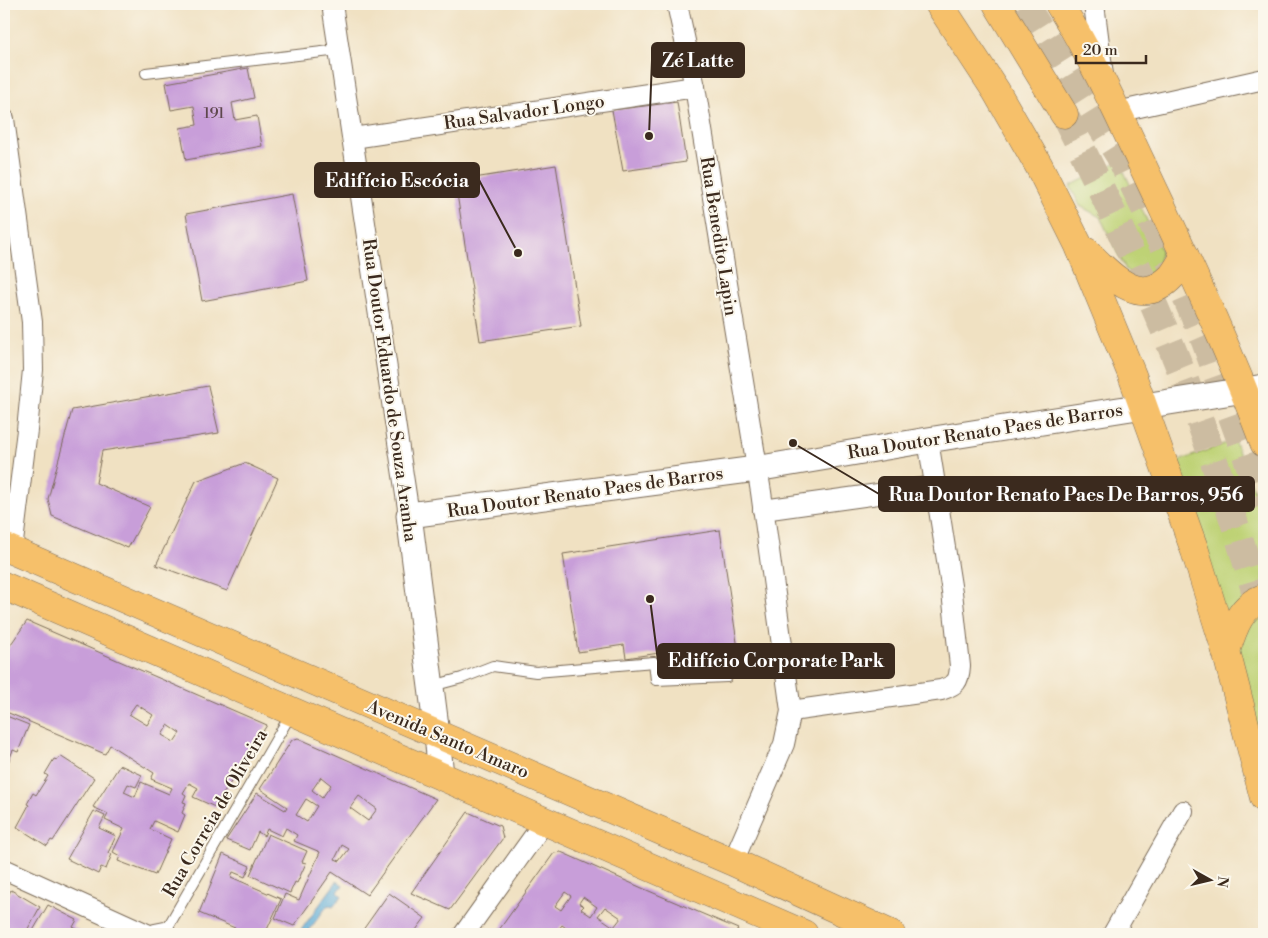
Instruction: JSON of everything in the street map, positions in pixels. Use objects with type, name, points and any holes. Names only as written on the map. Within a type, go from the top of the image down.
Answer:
[{"type":"main road","points":[[939,4],[996,91],[1040,166],[1078,244],[1132,375],[1195,551],[1226,651],[1264,798]]},
{"type":"main road","points":[[997,4],[1064,114]]},
{"type":"main road","points":[[1059,4],[1104,84],[1185,256],[1255,389],[1264,443]]},
{"type":"main road","points":[[1078,244],[1116,280],[1126,286],[1140,290],[1154,289],[1165,282],[1185,256]]},
{"type":"main road","points":[[4,578],[8,548]]},
{"type":"main road","name":"Avenida Santo Amaro","points":[[8,548],[733,862],[891,934]]},
{"type":"main road","name":"Avenida Santo Amaro","points":[[4,586],[545,821],[786,931]]},
{"type":"main road","points":[[1226,651],[1235,626],[1246,608],[1264,598]]},
{"type":"street","name":"Rua Doutor Eduardo de Souza Aranha","points":[[332,4],[409,515],[441,776]]},
{"type":"street","name":"Rua Benedito Lapin","points":[[677,4],[695,87],[763,510],[791,711],[784,744],[733,862]]},
{"type":"street","points":[[1094,4],[1104,84]]},
{"type":"street","points":[[1117,112],[1264,79]]},
{"type":"street","name":"Rua Salvador Longo","points":[[353,138],[695,87]]},
{"type":"street","points":[[5,130],[32,322],[33,350],[27,430],[8,548]]},
{"type":"street","name":"Rua Doutor Renato Paes de Barros","points":[[409,515],[756,469],[1255,389]]},
{"type":"street","points":[[791,711],[941,690],[954,685],[959,676],[960,666],[952,592],[928,440]]},
{"type":"street","points":[[763,510],[936,486]]},
{"type":"street","points":[[1113,934],[1183,811]]},
{"type":"street","points":[[464,934],[545,821]]},
{"type":"street","points":[[4,869],[156,933]]},
{"type":"lane","points":[[146,73],[339,50]]},
{"type":"lane","points":[[431,686],[462,678],[493,666],[536,672],[654,662],[656,680],[727,677]]},
{"type":"lane","name":"Rua Correia de Oliveira","points":[[156,933],[293,711]]},
{"type":"green space","points":[[1119,161],[1161,250],[1159,262],[1155,269],[1137,278],[1126,270],[1100,217],[1080,206],[1070,186]]},
{"type":"green space","points":[[1234,440],[1264,516],[1264,783],[1171,464]]},
{"type":"water","points":[[337,881],[343,885],[338,892],[342,896],[333,907],[328,905],[306,934],[298,934]]},
{"type":"building","points":[[248,68],[254,98],[232,103],[235,120],[257,116],[262,146],[186,160],[180,128],[197,125],[194,106],[171,110],[166,83]]},
{"type":"building","points":[[677,102],[686,162],[623,171],[612,110]]},
{"type":"building","points":[[556,165],[581,326],[480,341],[455,181]]},
{"type":"building","points":[[292,194],[308,281],[202,301],[186,214]]},
{"type":"building","points":[[208,386],[219,433],[102,451],[96,483],[150,507],[128,548],[52,516],[48,499],[72,410]]},
{"type":"building","points":[[245,463],[278,478],[227,591],[156,565],[196,481]]},
{"type":"building","points":[[720,530],[740,662],[689,670],[686,649],[626,658],[624,645],[578,652],[563,554]]},
{"type":"building","points":[[27,621],[267,725],[215,807],[193,797],[198,788],[189,783],[183,793],[186,795],[183,802],[186,803],[182,813],[185,815],[178,832],[154,821],[150,829],[171,839],[155,875],[118,861],[120,856],[113,852],[124,829],[105,820],[108,814],[93,807],[120,765],[142,775],[136,787],[128,784],[124,792],[135,797],[141,782],[169,794],[172,788],[151,779],[154,773],[110,745],[105,754],[4,711],[4,654]],"holes":[[[136,704],[153,715],[147,725],[129,714]],[[168,725],[180,733],[174,742],[162,735]]]},
{"type":"building","points":[[4,715],[29,725],[18,752],[13,750],[4,773]]},
{"type":"building","points":[[298,738],[436,799],[367,895],[332,872],[294,926],[275,918],[285,894],[299,900],[320,852],[294,841],[297,835],[286,828],[282,836],[267,829],[264,836],[258,832],[250,850],[226,840],[257,793],[285,810],[287,807],[260,789],[292,740]],"holes":[[[321,777],[331,785],[322,798],[312,790]],[[359,796],[377,809],[368,821],[350,808]],[[306,799],[317,806],[307,822],[296,815]],[[342,845],[349,849],[340,861],[335,859]]]},
{"type":"building","points":[[60,756],[94,778],[53,841],[51,840],[47,846],[17,827],[33,793],[36,795],[48,776],[45,774],[54,759],[57,760]]},
{"type":"building","points":[[94,811],[105,816],[99,828],[116,836],[108,853],[112,854],[106,869],[101,867],[98,874],[67,859]]},
{"type":"building","points":[[468,812],[500,826],[503,838],[450,910],[411,893]]},
{"type":"building","points":[[268,834],[307,851],[302,862],[306,863],[290,893],[250,875]]},
{"type":"building","points":[[561,852],[738,929],[735,934],[574,934],[562,925],[555,934],[496,934],[554,853]],"holes":[[[565,892],[571,896],[561,910],[555,906]],[[583,897],[597,907],[591,916],[581,909],[584,906],[579,903]],[[605,907],[621,918],[614,927],[598,916]]]},
{"type":"building","points":[[223,854],[250,866],[245,877],[233,872],[231,877],[281,899],[265,934],[232,934],[235,928],[199,913]]},
{"type":"building","points":[[11,890],[40,907],[25,934],[4,934],[4,903]]},
{"type":"building","points":[[389,893],[425,918],[413,934],[360,934]]},
{"type":"building","points":[[48,905],[77,920],[73,927],[85,934],[31,934]]},
{"type":"tunnel","points":[[1024,4],[1119,155],[1169,258],[1205,341],[1264,505]]},
{"type":"tunnel","points":[[1064,114],[1126,242],[1182,373],[1226,496],[1264,621]]},
{"type":"place","name":"Zé Latte","points":[[649,136]]},
{"type":"place","name":"Edifício Escócia","points":[[518,253]]},
{"type":"place","name":"Rua Doutor Renato Paes De Barros, 956","points":[[793,443]]},
{"type":"place","name":"Edifício Corporate Park","points":[[650,599]]}]
